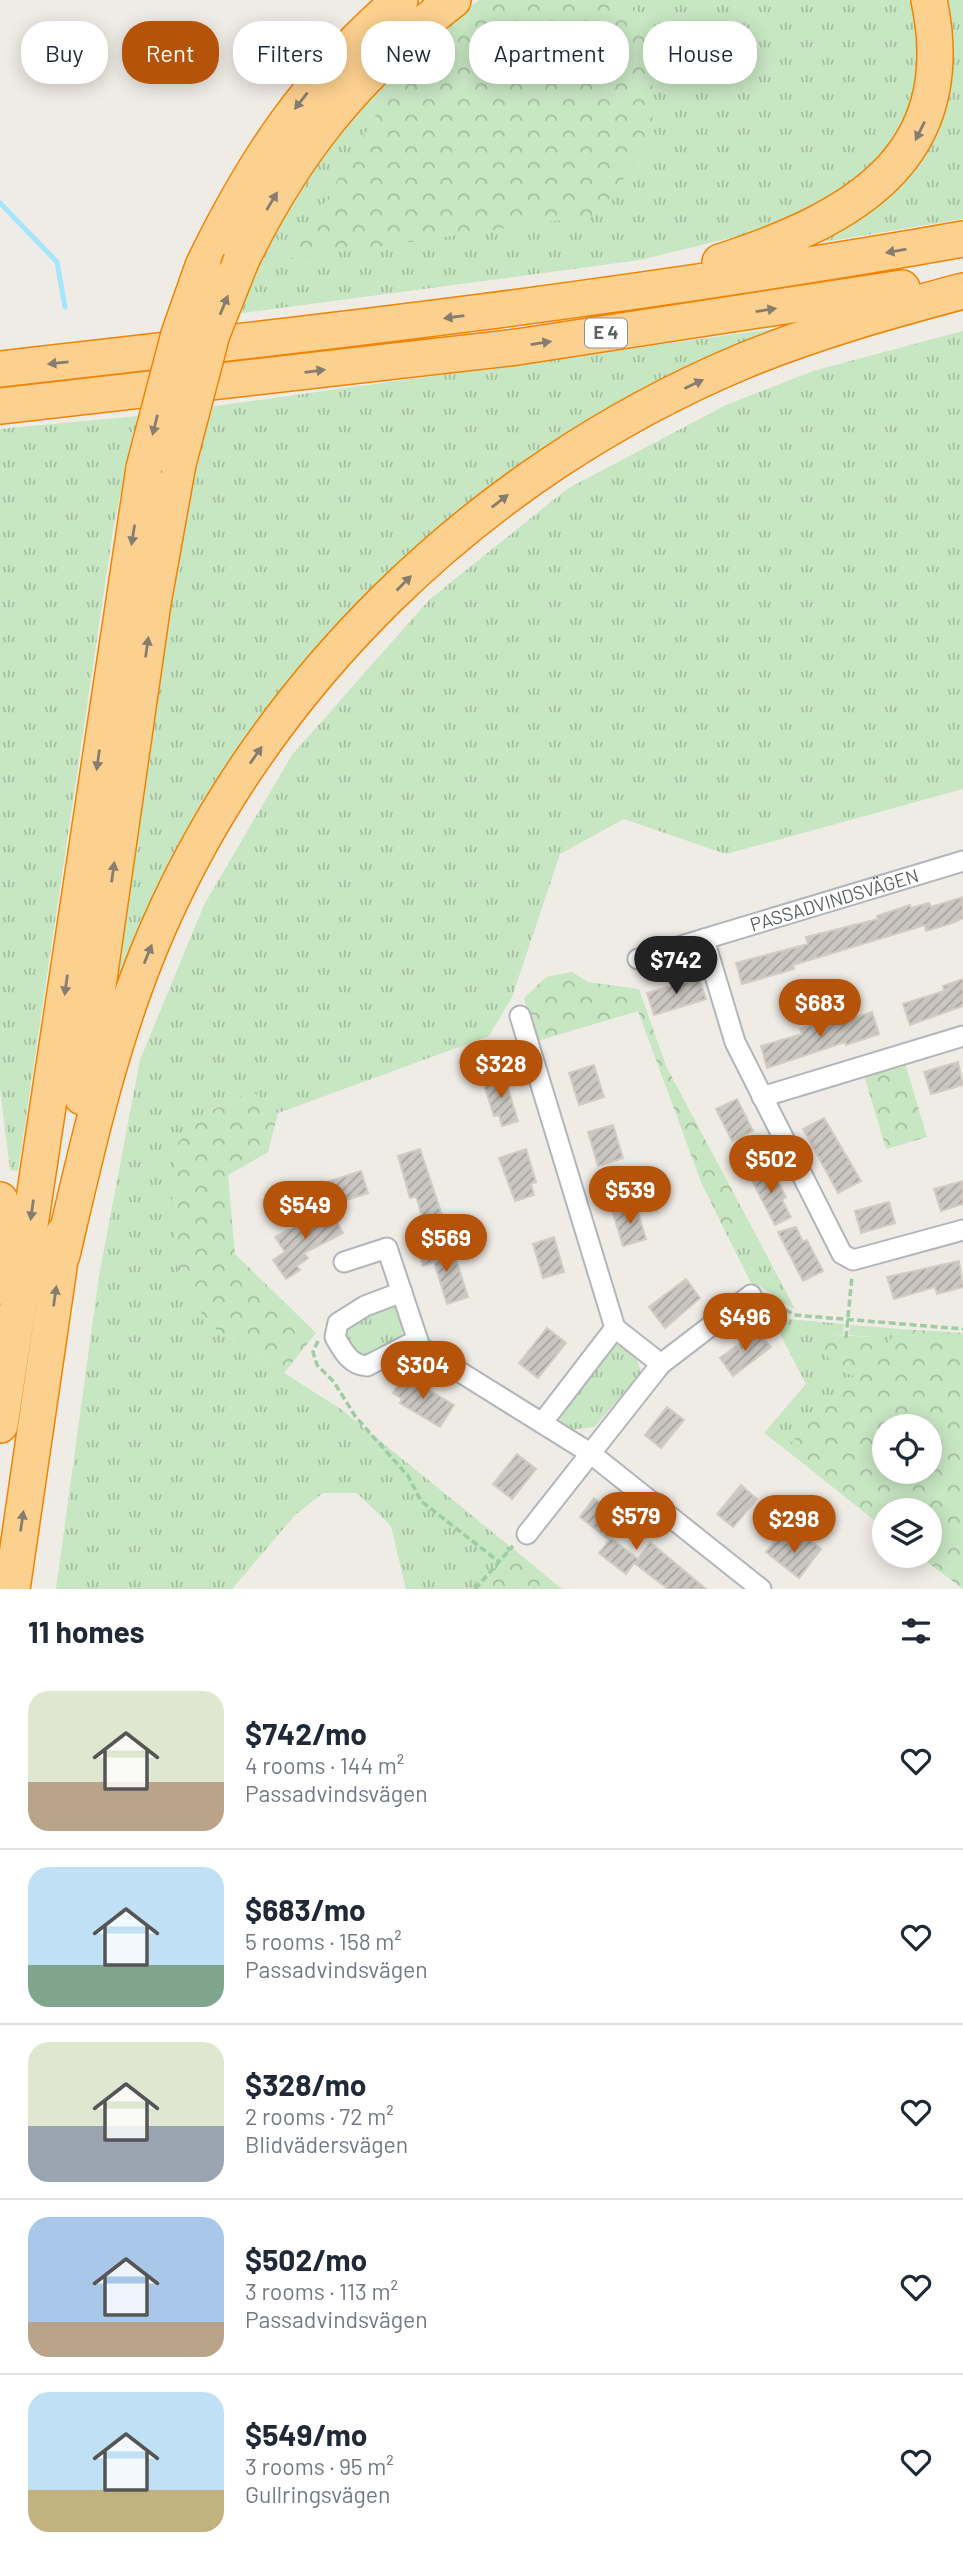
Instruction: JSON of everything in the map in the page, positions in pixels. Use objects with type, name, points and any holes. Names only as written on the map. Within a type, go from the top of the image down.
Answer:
[{"type":"highway","points":[[0,1425],[161,466],[179,334],[203,266],[229,211],[289,116],[322,74],[400,0]]},
{"type":"highway","points":[[12,1589],[62,1255],[96,988],[153,603],[161,466],[241,261],[259,223],[320,127],[387,54],[453,0]]},
{"type":"highway","points":[[619,294],[800,233],[851,206],[879,185],[915,142],[932,104],[936,85],[938,40],[929,0]]},
{"type":"highway","name":"E 4","points":[[0,369],[375,328],[619,294],[963,239]]},
{"type":"highway","name":"E 4","points":[[0,405],[517,347],[963,277]]},
{"type":"highway","points":[[62,1255],[100,1097],[127,1006],[176,891],[240,779],[281,720],[374,612],[429,559],[499,501],[612,425],[741,362],[819,333],[963,291]]},
{"type":"highway","points":[[0,1200],[10,1357]]},
{"type":"street","name":"PASSADVINDSVÄGEN","points":[[638,958],[963,861]]},
{"type":"street","points":[[704,939],[734,1042],[842,1254],[853,1260],[963,1230]]},
{"type":"street","points":[[520,1016],[615,1328],[661,1364]]},
{"type":"street","points":[[762,1097],[963,1036]]},
{"type":"street","points":[[344,1262],[387,1248],[420,1347],[590,1453],[761,1589]]},
{"type":"street","points":[[402,1292],[365,1306],[338,1323],[335,1337],[348,1359],[359,1366],[374,1365],[417,1340]]},
{"type":"street","points":[[527,1534],[661,1364],[751,1295]]},
{"type":"street","points":[[542,1423],[615,1328]]},
{"type":"path","points":[[846,1338],[853,1260]]},
{"type":"path","points":[[751,1295],[768,1297],[794,1315],[963,1329]]},
{"type":"path","points":[[335,1330],[318,1339],[313,1352],[317,1364],[334,1382],[360,1423],[408,1476],[421,1501],[498,1561]]},
{"type":"path","points":[[475,1589],[498,1561],[527,1534]]},
{"type":"green space","points":[[479,0],[630,0],[644,21],[643,84],[653,84],[652,140],[597,215],[291,259],[394,84],[455,84],[455,21],[451,21]]},
{"type":"green space","points":[[630,0],[913,0],[923,26],[917,103],[895,145],[829,203],[763,230],[640,260],[236,314],[258,257],[333,136],[381,84],[394,84],[292,259],[574,84],[629,84],[629,50],[643,41],[643,84],[757,84],[757,21],[644,21]]},
{"type":"green space","points":[[942,0],[963,0],[963,219],[806,245],[943,110],[951,77],[951,49]]},
{"type":"green space","points":[[773,329],[780,337],[359,607],[122,986],[114,984],[175,565],[209,407]]},
{"type":"green space","points":[[963,331],[963,789],[726,854],[624,819],[560,854],[512,997],[489,1036],[278,1113],[252,1091],[204,1114],[209,1325],[342,1410],[512,1548],[482,1589],[406,1589],[391,1526],[357,1493],[323,1493],[295,1515],[232,1589],[56,1589],[99,1276],[140,1060],[204,905],[292,755],[429,600],[567,489],[726,405],[813,371]]},
{"type":"green space","points":[[138,416],[114,524],[18,1171],[10,1170],[0,1088],[0,429]]},
{"type":"green space","points":[[572,972],[588,982],[639,989],[666,1066],[748,1220],[725,1231],[701,1182],[638,1011],[537,1041],[524,998],[546,977]]},
{"type":"green space","points":[[905,1063],[927,1137],[886,1149],[864,1075]]},
{"type":"green space","points":[[252,1091],[278,1113],[268,1152],[228,1175],[235,1254],[316,1333],[284,1373],[209,1325],[178,1276],[172,1199],[176,1145],[204,1114]]},
{"type":"green space","points":[[748,1220],[795,1309],[751,1283],[725,1231]]},
{"type":"green space","points":[[762,1299],[787,1319],[844,1324],[843,1335],[831,1335],[855,1376],[785,1449],[764,1433],[806,1384]]},
{"type":"green space","points":[[393,1305],[398,1307],[403,1329],[399,1341],[394,1345],[368,1360],[344,1344],[345,1326],[366,1312]]},
{"type":"green space","points":[[850,1325],[901,1329],[883,1348],[874,1337],[849,1335]]},
{"type":"green space","points":[[901,1329],[963,1333],[963,1589],[935,1568],[942,1568],[942,1498],[872,1498],[872,1518],[785,1449],[855,1376],[835,1370],[823,1348],[831,1335],[874,1337],[883,1347]]},
{"type":"green space","points":[[616,1345],[631,1351],[639,1364],[640,1375],[594,1427],[569,1430],[560,1422],[561,1408],[606,1350]]},
{"type":"green space","points":[[512,1548],[562,1589],[482,1589]]},
{"type":"building","points":[[963,897],[963,918],[955,922],[926,931],[925,925],[793,965],[794,969],[742,984],[736,963],[808,944],[806,937],[878,919],[877,916],[910,905],[911,908],[929,903],[931,907]]},
{"type":"building","points":[[699,978],[706,999],[654,1015],[647,993]]},
{"type":"building","points":[[963,979],[963,1006],[910,1025],[903,1004],[944,991],[943,986]]},
{"type":"building","points":[[872,1012],[879,1034],[846,1045],[845,1042],[767,1068],[761,1046],[802,1034],[800,1029],[829,1020],[831,1025]]},
{"type":"building","points":[[958,1062],[963,1085],[931,1094],[924,1072]]},
{"type":"building","points":[[594,1065],[604,1097],[579,1105],[569,1073]]},
{"type":"building","points":[[504,1075],[518,1121],[502,1126],[499,1115],[494,1116],[483,1082]]},
{"type":"building","points":[[737,1099],[753,1131],[732,1141],[716,1109]]},
{"type":"building","points":[[824,1118],[861,1181],[838,1193],[803,1129]]},
{"type":"building","points":[[613,1125],[623,1158],[598,1166],[588,1132]]},
{"type":"building","points":[[420,1149],[444,1221],[425,1226],[416,1196],[410,1198],[398,1156]]},
{"type":"building","points":[[526,1149],[536,1182],[531,1184],[534,1195],[515,1201],[499,1158]]},
{"type":"building","points":[[770,1166],[786,1197],[782,1200],[791,1217],[775,1225],[750,1177]]},
{"type":"building","points":[[361,1171],[368,1193],[331,1205],[324,1183]]},
{"type":"building","points":[[963,1181],[963,1204],[941,1211],[934,1189]]},
{"type":"building","points":[[889,1202],[895,1223],[861,1233],[855,1211]]},
{"type":"building","points":[[636,1206],[646,1239],[623,1246],[613,1213]]},
{"type":"building","points":[[330,1209],[343,1233],[304,1253],[308,1258],[297,1266],[300,1270],[286,1279],[273,1260],[285,1252],[275,1237]]},
{"type":"building","points":[[796,1227],[803,1242],[807,1240],[823,1271],[803,1281],[778,1232]]},
{"type":"building","points":[[554,1237],[564,1272],[543,1278],[533,1244]]},
{"type":"building","points":[[441,1246],[445,1259],[455,1256],[468,1297],[447,1304],[434,1262],[423,1266],[419,1253]]},
{"type":"building","points":[[959,1261],[963,1287],[937,1294],[935,1287],[894,1299],[887,1277]]},
{"type":"building","points":[[686,1279],[700,1298],[665,1328],[649,1307]]},
{"type":"building","points":[[547,1328],[566,1343],[538,1378],[519,1363]]},
{"type":"building","points":[[759,1332],[771,1347],[733,1376],[720,1358],[736,1346],[741,1351],[739,1344]]},
{"type":"building","points":[[404,1375],[454,1405],[440,1427],[400,1403],[402,1399],[393,1393]]},
{"type":"building","points":[[667,1407],[684,1420],[661,1448],[645,1435]]},
{"type":"building","points":[[517,1454],[536,1469],[512,1499],[493,1484]]},
{"type":"building","points":[[741,1485],[757,1499],[733,1527],[717,1514]]},
{"type":"building","points":[[594,1498],[624,1521],[611,1538],[638,1559],[650,1542],[706,1589],[668,1589],[634,1563],[626,1574],[599,1553],[609,1540],[580,1517]]},
{"type":"building","points":[[779,1536],[795,1549],[805,1536],[821,1549],[799,1578],[766,1552]]},
{"type":"waterway","points":[[0,203],[57,262],[65,307]]}]
